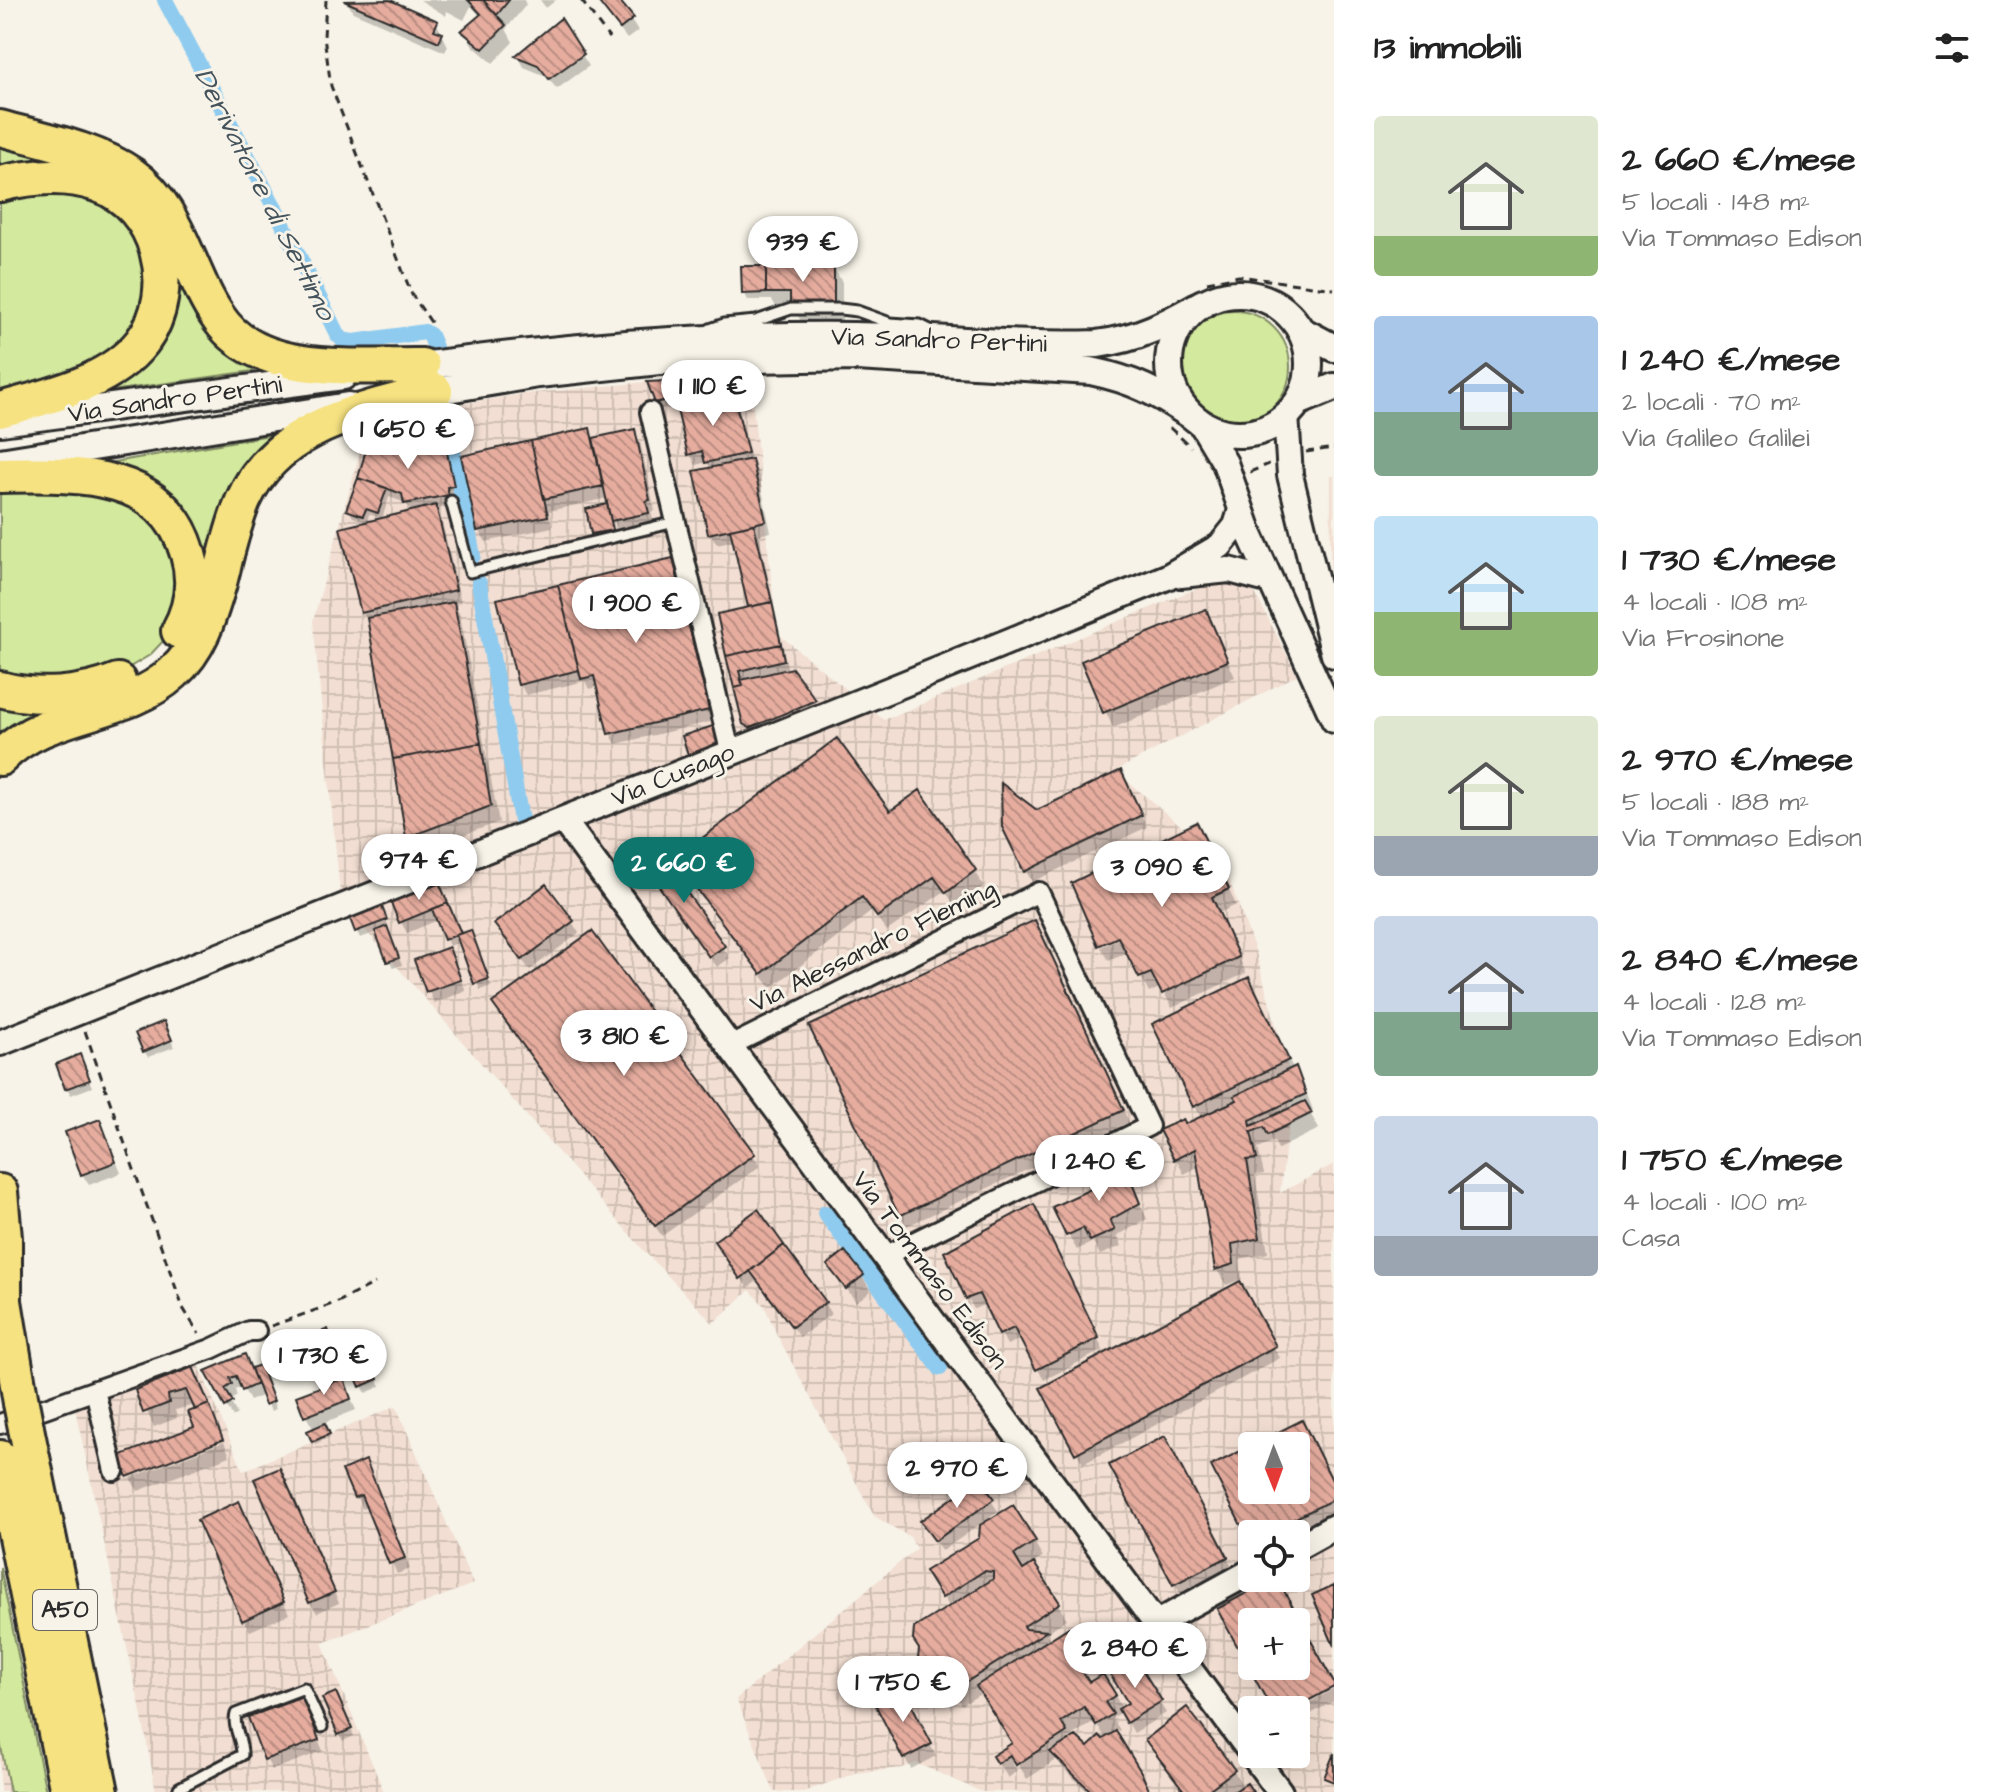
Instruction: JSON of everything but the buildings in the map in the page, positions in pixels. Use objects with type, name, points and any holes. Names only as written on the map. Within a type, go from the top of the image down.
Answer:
[{"type":"highway","points":[[0,128],[80,152],[132,175],[161,205],[204,293],[226,327],[258,351],[296,362],[428,378]]},
{"type":"highway","points":[[0,184],[23,178],[64,176],[97,184],[122,196],[146,224],[159,253],[162,281],[157,315],[141,343],[120,361],[92,380],[0,410]]},
{"type":"highway","points":[[0,758],[34,732],[111,706],[156,686],[184,663],[197,645],[206,623],[242,503],[262,469],[300,435],[428,378]]},
{"type":"highway","points":[[0,475],[86,476],[135,489],[157,503],[172,520],[185,543],[192,567],[193,594],[187,616],[175,639],[158,657],[136,672],[106,686],[74,693],[39,694],[0,689]]},
{"type":"highway","points":[[0,1192],[4,1238],[2,1288]]},
{"type":"highway","name":"A50","points":[[2,1288],[23,1416],[101,1792]]},
{"type":"highway","name":"A50","points":[[0,1458],[68,1792]]},
{"type":"main road","name":"Via Sandro Pertini","points":[[0,462],[428,378],[522,353],[682,339],[854,336],[1097,344],[1156,330],[1203,293]]},
{"type":"main road","points":[[1292,408],[1307,382],[1309,365],[1307,348],[1291,317],[1278,306],[1254,295],[1203,293],[1174,335],[1169,352],[1169,374],[1174,391],[1182,406],[1197,420],[1226,433],[1252,433],[1268,427],[1292,408],[1334,387]]},
{"type":"main road","points":[[1300,330],[1334,348]]},
{"type":"main road","name":"Via Sandro Pertini","points":[[0,422],[428,378],[538,374],[659,361],[857,357],[1091,371],[1116,376],[1155,391],[1197,420]]},
{"type":"street","points":[[1292,408],[1290,475],[1334,655]]},
{"type":"street","points":[[650,412],[730,751]]},
{"type":"street","points":[[1197,420],[1225,463],[1271,581],[1334,720]]},
{"type":"street","name":"Via Cusago","points":[[0,1043],[1167,577],[1220,546],[1236,526],[1241,510]]},
{"type":"street","name":"Via Cusago","points":[[1167,577],[1229,570],[1271,581]]},
{"type":"street","name":"Via Tommaso Edison","points":[[563,820],[1238,1735]]},
{"type":"street","name":"Via Alessandro Fleming","points":[[730,1046],[1039,892],[1149,1126],[885,1256]]},
{"type":"street","points":[[23,1416],[256,1331]]},
{"type":"street","points":[[95,1390],[114,1471]]},
{"type":"street","points":[[1310,1540],[1334,1527]]},
{"type":"street","points":[[1157,1623],[1238,1579]]},
{"type":"street","name":"Via Tommaso Edison","points":[[1262,1768],[1280,1792]]},
{"type":"lane","points":[[451,501],[470,572],[675,522]]},
{"type":"lane","points":[[178,1792],[179,1788],[242,1755],[243,1746],[234,1719],[236,1714],[304,1688],[322,1727]]},
{"type":"path","points":[[326,0],[324,37],[331,86],[412,295],[433,325]]},
{"type":"path","points":[[581,0],[609,38]]},
{"type":"path","points":[[1203,293],[1239,276],[1334,289]]},
{"type":"path","points":[[1161,419],[1199,458]]},
{"type":"path","points":[[77,1013],[93,1050],[183,1308],[211,1349]]},
{"type":"path","points":[[256,1331],[338,1302],[375,1283]]},
{"type":"shaded area","points":[[750,379],[777,633],[884,720],[1188,592],[1221,581],[1241,583],[1255,593],[1297,675],[1115,771],[1222,860],[1256,953],[1293,1087],[1280,1193],[1334,1164],[1334,1792],[982,1792],[916,1763],[902,1768],[856,1773],[803,1792],[774,1792],[736,1699],[916,1549],[910,1537],[874,1516],[765,1307],[750,1290],[713,1323],[645,1252],[341,902],[313,621],[365,434],[385,416],[523,394],[647,382]]},
{"type":"shaded area","points":[[1331,476],[1334,476],[1334,614],[1330,598]]},
{"type":"shaded area","points":[[197,1361],[243,1471],[396,1406],[473,1584],[322,1643],[384,1792],[156,1792],[74,1404]]},
{"type":"shaded area","points":[[0,1742],[10,1792],[0,1792]]},
{"type":"green space","points":[[0,140],[84,166],[123,185],[141,198],[156,213],[198,301],[210,319],[243,353],[267,369],[90,394],[135,362],[157,334],[167,308],[170,282],[167,255],[157,230],[142,208],[122,189],[97,176],[48,168],[0,176]]},
{"type":"green space","points":[[63,184],[133,221],[152,300],[116,356],[0,400],[0,192]]},
{"type":"green space","points":[[1234,311],[1256,315],[1274,327],[1286,345],[1290,367],[1286,389],[1274,407],[1256,419],[1234,423],[1212,419],[1194,407],[1182,389],[1178,367],[1182,345],[1194,327],[1212,315]]},
{"type":"green space","points":[[299,430],[263,461],[241,495],[200,620],[179,657],[161,675],[140,687],[41,719],[19,729],[0,744],[0,700],[59,704],[99,697],[136,683],[172,655],[186,634],[196,610],[200,586],[199,561],[193,537],[181,514],[164,495],[139,479],[91,466]]},
{"type":"green space","points":[[91,487],[149,505],[186,572],[167,637],[150,655],[123,671],[0,683],[0,490]]},
{"type":"green space","points":[[0,1567],[46,1792],[10,1792],[0,1742]]},
{"type":"waterway","name":"Derivatore di Settimo","points":[[165,0],[277,212],[337,334],[343,340],[354,342],[425,332],[430,335],[435,347]]},
{"type":"waterway","name":"Derivatore di Settimo","points":[[452,446],[473,556]]},
{"type":"waterway","name":"Derivatore di Settimo","points":[[479,583],[521,820]]},
{"type":"waterway","name":"Derivatore di Settimo","points":[[825,1213],[940,1368]]}]
